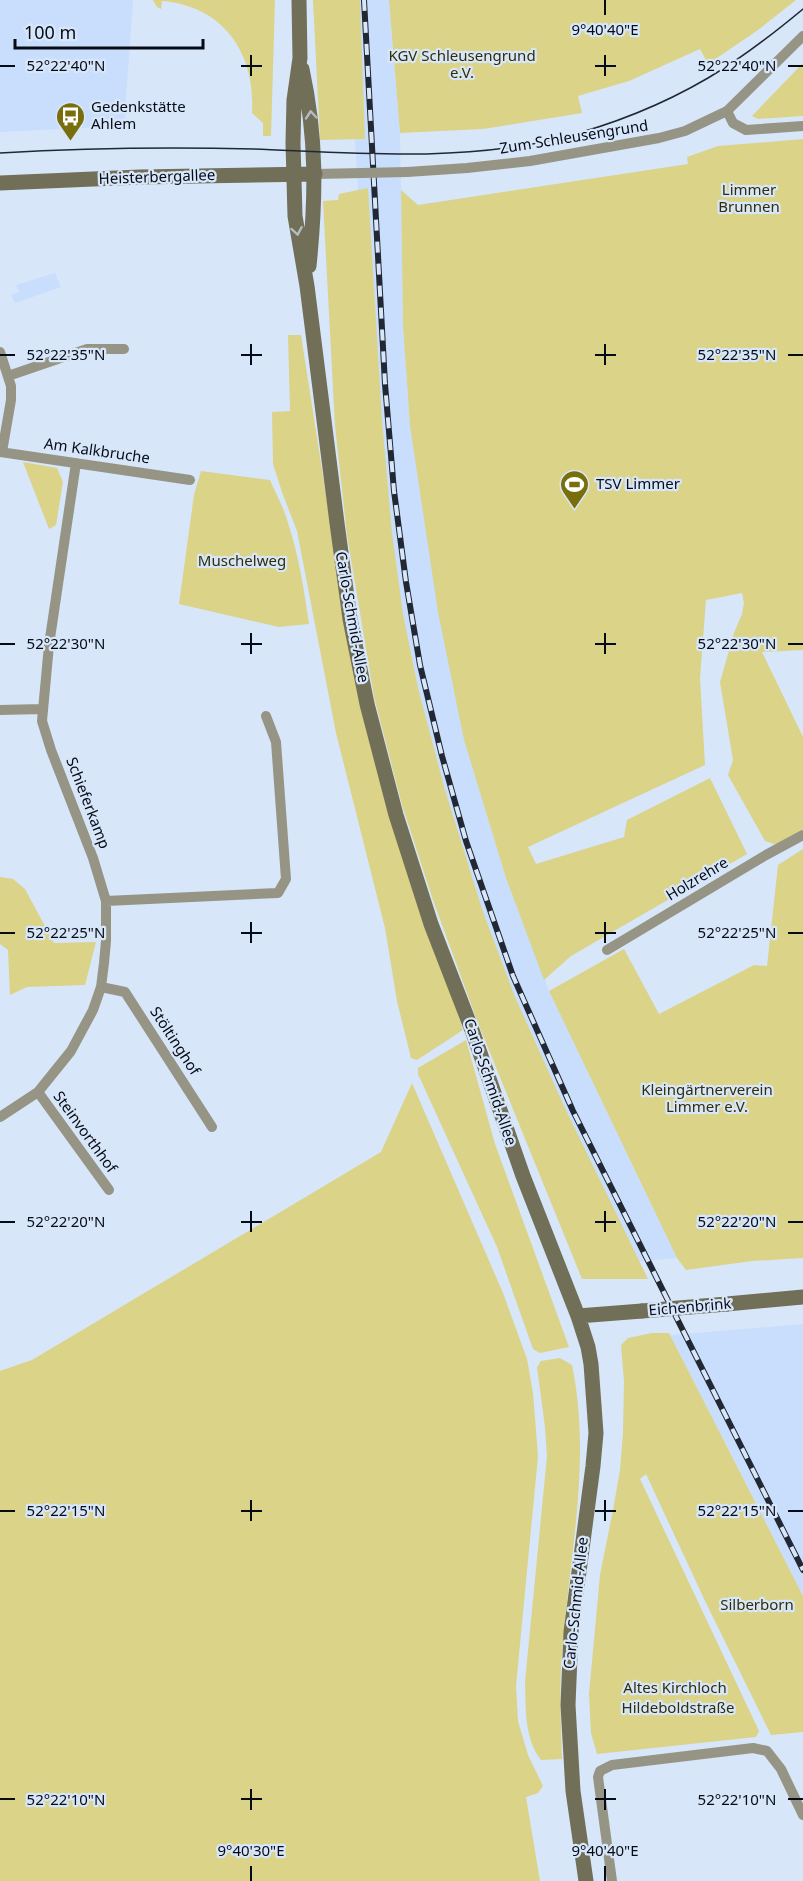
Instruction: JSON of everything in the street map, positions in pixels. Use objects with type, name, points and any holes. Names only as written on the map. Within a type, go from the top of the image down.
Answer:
[{"type":"main road","name":"Carlo-Schmid-Allee","points":[[299,0],[300,58],[294,100],[295,216],[307,286],[350,619],[368,704],[396,814],[431,924],[472,1030],[522,1176],[588,1347],[596,1409],[593,1466],[568,1668],[568,1716],[573,1791],[586,1881]]},
{"type":"main road","name":"Carlo-Schmid-Allee","points":[[300,58],[311,108],[315,174],[315,214],[307,286]]},
{"type":"main road","name":"Heisterbergallee","points":[[0,183],[315,174]]},
{"type":"main road","name":"Eichenbrink","points":[[578,1317],[803,1297]]},
{"type":"street","name":"Zum Schleusengrund","points":[[315,174],[407,172],[530,161],[659,138],[685,131],[727,111],[803,36]]},
{"type":"street","points":[[727,111],[733,123],[746,130],[803,126]]},
{"type":"street","points":[[8,376],[87,349],[123,349]]},
{"type":"street","points":[[0,352],[11,386],[11,400],[1,452]]},
{"type":"street","name":"Am Kalkbruche","points":[[1,452],[190,480]]},
{"type":"street","name":"Schieferkamp","points":[[0,1118],[38,1092],[71,1051],[84,1029],[101,987],[106,941],[106,901],[93,858],[42,721],[51,635],[76,464]]},
{"type":"street","points":[[0,710],[42,709]]},
{"type":"street","points":[[106,901],[278,893],[286,879],[276,742],[266,716]]},
{"type":"street","name":"Holzrehre","points":[[607,950],[803,835]]},
{"type":"street","name":"Stöltinghof","points":[[101,987],[125,992],[212,1127]]},
{"type":"street","name":"Steinvorthhof","points":[[38,1092],[109,1190]]},
{"type":"street","points":[[612,1881],[598,1778],[600,1771],[612,1765],[753,1748],[767,1751],[781,1769],[803,1815]]},
{"type":"shaded area","points":[[0,0],[133,0],[124,126],[0,132]]},
{"type":"shaded area","points":[[351,0],[389,0],[400,133],[403,326],[410,426],[464,740],[506,878],[549,991],[677,1258],[625,1263],[502,1003],[400,629],[367,334],[355,140]]},
{"type":"shaded area","points":[[55,273],[61,287],[15,303],[11,295],[19,292],[16,285]]},
{"type":"shaded area","points":[[803,1324],[803,1596],[670,1335]]},
{"type":"green space","points":[[153,0],[275,0],[271,136],[263,136],[263,123],[252,113],[252,91],[248,71],[242,53],[232,37],[219,23],[203,12],[184,5],[162,1],[161,9]]},
{"type":"green space","points":[[313,0],[360,0],[365,139],[320,140]]},
{"type":"green space","name":"KGV Schleusengrund e.V.","points":[[389,0],[796,0],[758,30],[708,64],[700,49],[629,81],[578,96],[582,113],[483,129],[400,133]]},
{"type":"green space","points":[[803,63],[803,116],[758,119],[752,116]]},
{"type":"green space","name":"TSV Limmer","points":[[803,139],[803,650],[762,652],[803,737],[803,829],[780,843],[765,841],[728,775],[733,760],[720,682],[744,603],[742,593],[706,600],[700,678],[705,765],[528,847],[536,864],[624,837],[627,820],[710,778],[747,854],[571,956],[544,980],[506,878],[464,740],[438,612],[410,426],[403,326],[401,190],[418,205],[688,164],[687,157],[718,146]]},
{"type":"green space","points":[[368,188],[382,420],[392,533],[403,614],[418,688],[445,790],[483,912],[515,997],[564,1106],[648,1279],[582,1279],[478,1023],[433,900],[402,805],[374,697],[347,535],[335,426],[323,201],[338,200],[339,194]]},
{"type":"green space","points":[[288,335],[301,335],[352,662],[378,770],[463,1030],[417,1060],[411,1058],[397,1001],[385,928],[336,733],[297,531],[273,464],[272,412],[290,411]]},
{"type":"green space","points":[[23,462],[57,468],[63,482],[56,525],[49,529]]},
{"type":"green space","name":"Muschelweg","points":[[201,471],[270,480],[292,535],[309,624],[279,627],[179,604],[194,495]]},
{"type":"green space","name":"Kleingärtnerverein Limmer e.V.","points":[[803,849],[803,1258],[752,1261],[686,1270],[677,1258],[549,991],[624,949],[659,1014],[754,965],[767,966],[778,865]]},
{"type":"green space","points":[[0,877],[13,879],[25,889],[54,943],[96,942],[85,985],[27,987],[10,995],[8,950],[0,944]]},
{"type":"green space","points":[[466,1040],[495,1144],[569,1347],[540,1353],[533,1349],[497,1247],[418,1074],[418,1068]]},
{"type":"green space","points":[[412,1083],[503,1293],[527,1359],[533,1393],[538,1456],[516,1686],[518,1721],[528,1755],[543,1786],[538,1793],[526,1797],[540,1881],[0,1881],[0,1371],[32,1360],[381,1152]]},
{"type":"green space","points":[[652,1333],[669,1333],[803,1596],[803,1732],[771,1735],[646,1474],[640,1479],[759,1731],[756,1737],[597,1754],[591,1733],[589,1694],[600,1575],[620,1470],[624,1381],[621,1345],[628,1338]]},
{"type":"green space","points":[[560,1358],[572,1365],[578,1401],[579,1473],[561,1666],[562,1759],[541,1760],[531,1742],[529,1733],[525,1682],[547,1456],[537,1367],[541,1361]]},
{"type":"tram line","points":[[0,153],[190,148],[406,154],[482,151],[519,146],[557,139],[596,128],[672,97],[733,62],[803,9]]},
{"type":"railway","points":[[364,0],[385,384],[394,491],[420,665],[442,756],[466,841],[513,976],[573,1111],[803,1570]]},
{"type":"place","name":"Gedenkstätte Ahlem","points":[[70,142]]},
{"type":"place","name":"TSV Limmer","points":[[575,510]]},
{"type":"park label","name":"Limmer Brunnen","points":[[749,198]]},
{"type":"park label","name":"Silberborn","points":[[757,1605]]},
{"type":"park label","name":"Altes Kirchloch","points":[[675,1688]]},
{"type":"park label","name":"Hildeboldstraße","points":[[678,1708]]}]
